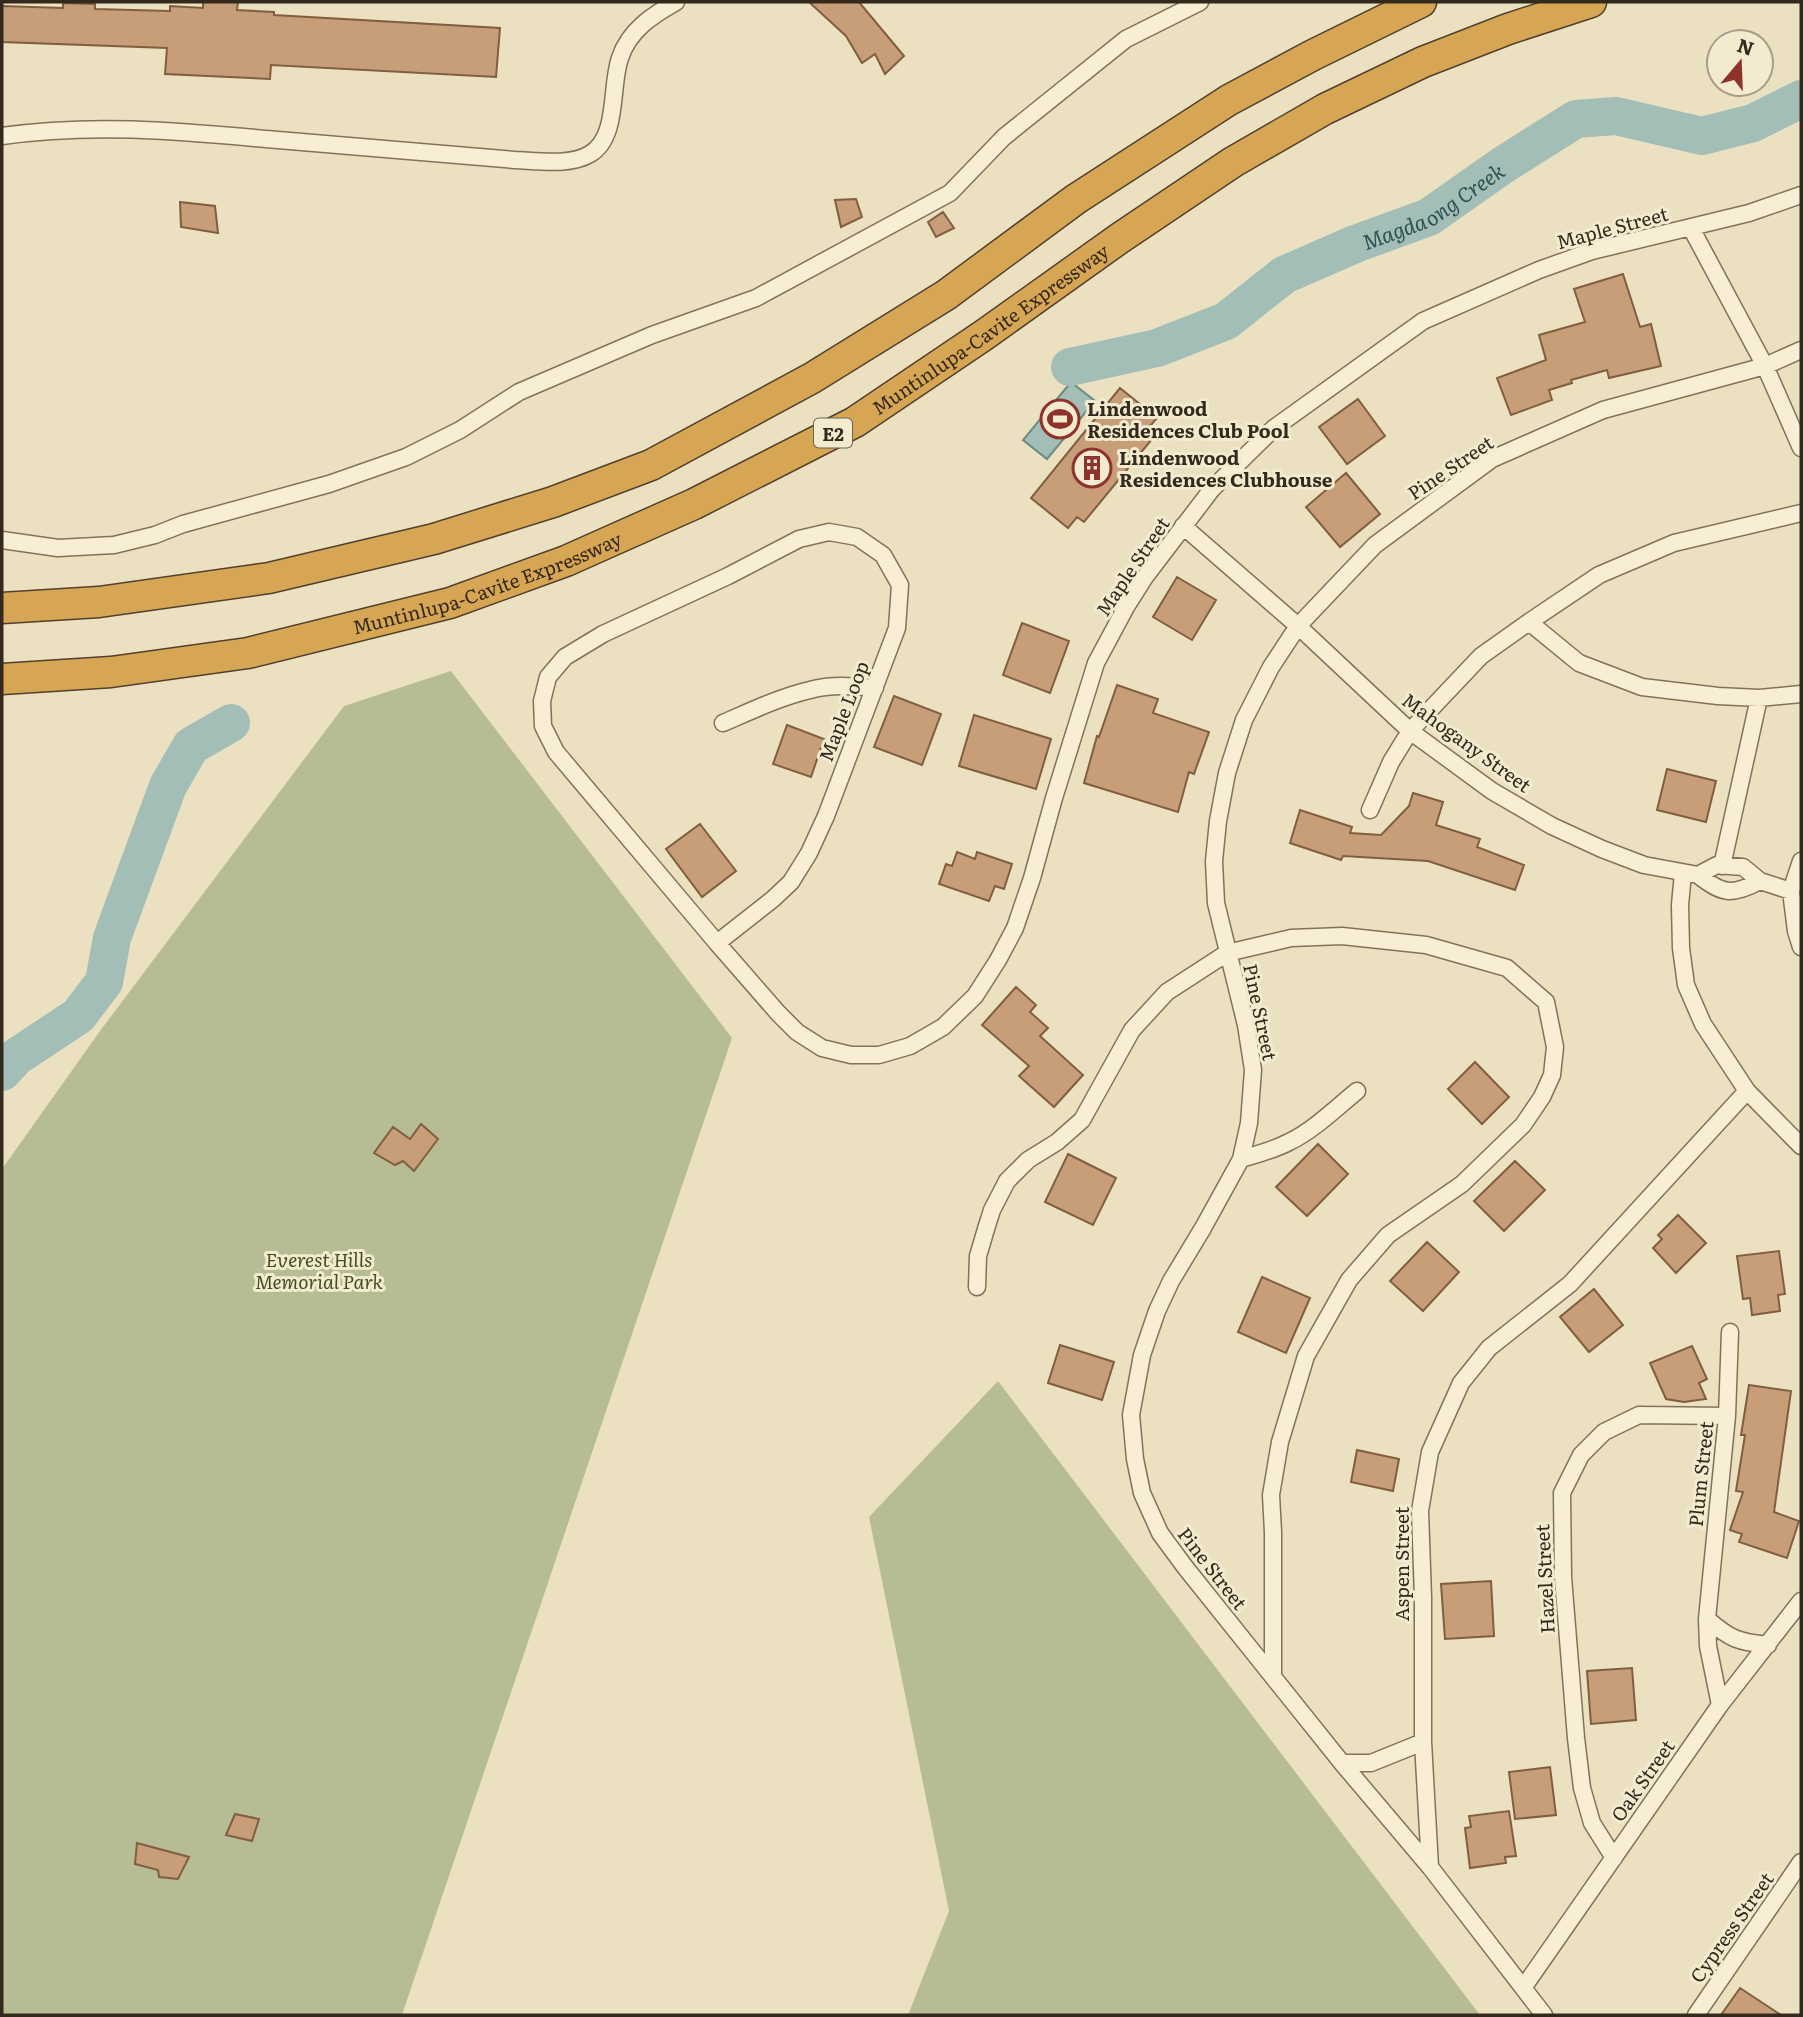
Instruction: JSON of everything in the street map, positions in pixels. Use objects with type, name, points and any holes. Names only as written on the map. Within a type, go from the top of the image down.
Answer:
[{"type":"highway","points":[[2,608],[99,602],[269,578],[435,539],[553,502],[651,464],[812,378],[946,295],[1076,200],[1229,100],[1421,2]]},
{"type":"highway","name":"Muntinlupa-Cavite Expressway","points":[[2,679],[111,672],[248,653],[450,603],[566,561],[694,504],[855,422],[984,335],[1119,238],[1233,162],[1325,108],[1423,62],[1508,29],[1591,2]]},
{"type":"street","points":[[2,136],[91,128],[170,131],[515,160],[568,161],[589,155],[600,146],[610,128],[620,57],[629,40],[648,18],[676,2]]},
{"type":"street","points":[[2,540],[58,548],[114,545],[329,485],[406,457],[460,430],[519,392],[652,335],[755,298],[950,193],[1004,137],[1126,39],[1200,2]]},
{"type":"street","name":"Maple Street","points":[[717,943],[797,1032],[822,1048],[851,1055],[879,1055],[910,1046],[943,1027],[975,996],[1015,928],[1096,663],[1126,607],[1212,489],[1275,428],[1423,321],[1539,270],[1592,251],[1749,213],[1801,195]]},
{"type":"street","points":[[1691,228],[1765,366],[1801,448]]},
{"type":"street","name":"Pine Street","points":[[1544,2015],[1430,1867],[1342,1763],[1160,1533],[1142,1493],[1130,1415],[1142,1356],[1171,1281],[1241,1158],[1249,1123],[1253,1070],[1246,1025],[1216,903],[1214,862],[1218,821],[1227,773],[1244,720],[1271,667],[1298,626],[1375,545],[1492,459],[1603,411],[1765,366],[1801,350]]},
{"type":"street","points":[[1370,810],[1391,762],[1410,731],[1481,656],[1529,622],[1599,575],[1674,543],[1801,513]]},
{"type":"street","name":"Mahogany Street","points":[[1183,526],[1298,626],[1410,731],[1492,791],[1552,827],[1602,849],[1644,865],[1690,874],[1715,889],[1741,891],[1760,881]]},
{"type":"street","name":"Maple Loop","points":[[829,531],[857,537],[883,555],[900,585],[897,628],[875,688],[809,853],[791,882],[717,943],[556,751],[543,726],[542,701],[548,677],[565,657],[603,634],[728,576],[799,539],[829,531]]},
{"type":"street","points":[[1529,622],[1579,663],[1643,687],[1759,698],[1801,694]]},
{"type":"street","points":[[723,723],[812,689],[844,686],[875,688]]},
{"type":"street","points":[[1722,866],[1759,698]]},
{"type":"street","points":[[1801,861],[1791,891],[1796,931],[1801,947]]},
{"type":"street","points":[[1791,891],[1760,881],[1743,867],[1717,865],[1690,874],[1680,905],[1681,948],[1686,985],[1703,1024],[1747,1091],[1801,1146]]},
{"type":"street","points":[[977,1287],[978,1256],[992,1210],[1007,1181],[1028,1160],[1058,1142],[1082,1120],[1132,1030],[1167,992],[1227,953],[1291,938],[1342,936],[1426,945],[1507,968],[1546,1002],[1555,1047],[1552,1075],[1542,1097],[1523,1125],[1462,1184],[1388,1235],[1349,1280],[1306,1356],[1280,1442],[1271,1495],[1273,1677]]},
{"type":"street","points":[[1241,1158],[1292,1141],[1357,1091]]},
{"type":"street","name":"Aspen Street","points":[[1430,1867],[1423,1742],[1420,1511],[1430,1452],[1461,1383],[1489,1348],[1570,1284],[1747,1091]]},
{"type":"street","name":"Plum Street","points":[[1720,1705],[1708,1646],[1707,1619],[1727,1416],[1730,1332]]},
{"type":"street","name":"Hazel Street","points":[[1614,1858],[1592,1823],[1583,1788],[1576,1738],[1563,1577],[1562,1493],[1581,1455],[1604,1432],[1639,1415],[1727,1416]]},
{"type":"street","name":"Oak Street","points":[[1523,1988],[1720,1705],[1801,1601]]},
{"type":"street","points":[[1707,1619],[1727,1636],[1745,1643],[1768,1645]]},
{"type":"street","points":[[1342,1763],[1371,1763],[1423,1742]]},
{"type":"street","name":"Cypress Street","points":[[1696,2015],[1801,1862]]},
{"type":"green space","name":"Everest Hills Memorial Park","points":[[451,671],[732,1038],[402,2015],[2,2015],[2,1169],[100,1031],[344,706]]},
{"type":"green space","points":[[998,1381],[1480,2015],[908,2015],[949,1911],[869,1517]]},
{"type":"water","name":"Lindenwood Residences Club Pool","points":[[1071,382],[1095,401],[1047,459],[1023,440]]},
{"type":"building","points":[[203,2],[238,2],[237,10],[274,12],[274,15],[500,28],[496,77],[271,65],[270,79],[165,74],[167,48],[2,42],[2,6],[63,8],[63,3],[95,4],[95,9],[170,11],[170,6],[203,8]]},
{"type":"building","points":[[809,2],[859,2],[904,56],[885,74],[875,54],[862,63],[846,36]]},
{"type":"building","points":[[856,199],[862,217],[841,227],[835,200]]},
{"type":"building","points":[[180,202],[215,206],[218,233],[181,227]]},
{"type":"building","points":[[943,212],[954,228],[936,237],[928,222]]},
{"type":"building","points":[[1623,274],[1640,327],[1651,324],[1661,366],[1609,378],[1607,370],[1571,380],[1572,383],[1549,390],[1552,400],[1511,415],[1497,378],[1546,360],[1539,335],[1585,322],[1574,289]]},
{"type":"building","name":"Lindenwood Residences Clubhouse","points":[[1120,388],[1157,418],[1145,432],[1153,438],[1084,522],[1077,517],[1068,528],[1031,498]]},
{"type":"building","points":[[1358,399],[1385,436],[1347,464],[1319,427]]},
{"type":"building","points":[[1346,473],[1380,514],[1340,547],[1306,507]]},
{"type":"building","points":[[1177,577],[1216,600],[1192,640],[1153,617]]},
{"type":"building","points":[[1022,623],[1069,641],[1050,693],[1003,675]]},
{"type":"building","points":[[1117,685],[1158,699],[1153,713],[1209,732],[1194,774],[1189,772],[1178,812],[1084,783],[1097,736],[1099,737]]},
{"type":"building","points":[[894,696],[941,714],[922,765],[874,747]]},
{"type":"building","points":[[974,715],[1051,739],[1036,789],[959,766]]},
{"type":"building","points":[[787,725],[824,739],[811,777],[773,764]]},
{"type":"building","points":[[1667,769],[1716,781],[1706,822],[1657,810]]},
{"type":"building","points":[[1413,793],[1443,802],[1436,825],[1480,839],[1477,847],[1524,865],[1515,890],[1428,861],[1343,856],[1341,860],[1290,843],[1300,810],[1352,827],[1350,833],[1381,835],[1409,806]]},
{"type":"building","points":[[700,824],[736,871],[702,897],[666,849]]},
{"type":"building","points":[[957,852],[975,859],[977,852],[1012,864],[1004,889],[995,886],[989,901],[939,884],[946,864],[952,866]]},
{"type":"building","points":[[1016,987],[1036,1005],[1030,1012],[1048,1028],[1040,1036],[1083,1075],[1054,1107],[1019,1076],[1029,1066],[982,1025]]},
{"type":"building","points":[[1475,1062],[1509,1097],[1482,1124],[1448,1089]]},
{"type":"building","points":[[421,1124],[438,1139],[414,1171],[403,1161],[395,1165],[374,1153],[393,1127],[410,1139]]},
{"type":"building","points":[[1318,1144],[1348,1174],[1307,1216],[1276,1187]]},
{"type":"building","points":[[1068,1154],[1116,1178],[1093,1225],[1045,1202]]},
{"type":"building","points":[[1515,1161],[1545,1190],[1504,1231],[1474,1201]]},
{"type":"building","points":[[1678,1215],[1706,1243],[1676,1273],[1653,1248],[1662,1239],[1658,1235]]},
{"type":"building","points":[[1427,1242],[1459,1272],[1423,1311],[1390,1281]]},
{"type":"building","points":[[1779,1251],[1785,1294],[1778,1295],[1780,1311],[1752,1315],[1750,1298],[1743,1299],[1737,1256]]},
{"type":"building","points":[[1262,1277],[1310,1298],[1286,1353],[1238,1332]]},
{"type":"building","points":[[1594,1289],[1623,1325],[1589,1352],[1560,1317]]},
{"type":"building","points":[[1060,1345],[1114,1362],[1102,1400],[1048,1383]]},
{"type":"building","points":[[1692,1346],[1707,1379],[1699,1383],[1706,1399],[1684,1402],[1666,1399],[1650,1363]]},
{"type":"building","points":[[1749,1385],[1791,1391],[1774,1512],[1799,1521],[1787,1558],[1739,1542],[1742,1534],[1730,1530],[1743,1492],[1736,1491],[1745,1435],[1741,1435]]},
{"type":"building","points":[[1357,1450],[1399,1459],[1393,1491],[1351,1482]]},
{"type":"building","points":[[1491,1581],[1494,1636],[1445,1639],[1441,1584]]},
{"type":"building","points":[[1632,1668],[1636,1720],[1591,1724],[1587,1671]]},
{"type":"building","points":[[1550,1767],[1556,1815],[1515,1819],[1509,1772]]},
{"type":"building","points":[[1509,1811],[1516,1856],[1505,1857],[1506,1863],[1470,1868],[1465,1828],[1471,1827],[1469,1816]]},
{"type":"building","points":[[235,1814],[259,1819],[252,1841],[226,1835]]},
{"type":"building","points":[[137,1843],[189,1857],[178,1879],[159,1877],[158,1870],[135,1864]]},
{"type":"building","points":[[1740,1988],[1781,2015],[1721,2015]]},
{"type":"waterway","name":"Magdaong Creek","points":[[1070,367],[1157,348],[1226,321],[1284,275],[1355,244],[1429,217],[1503,165],[1576,119],[1616,116],[1702,136],[1753,123],[1801,99]]},
{"type":"waterway","points":[[2,1072],[16,1057],[78,1016],[104,982],[112,938],[168,786],[191,746],[231,723]]},
{"type":"place","name":"Lindenwood Residences Club Pool","points":[[1060,419]]},
{"type":"place","name":"Lindenwood Residences Clubhouse","points":[[1092,468]]}]
